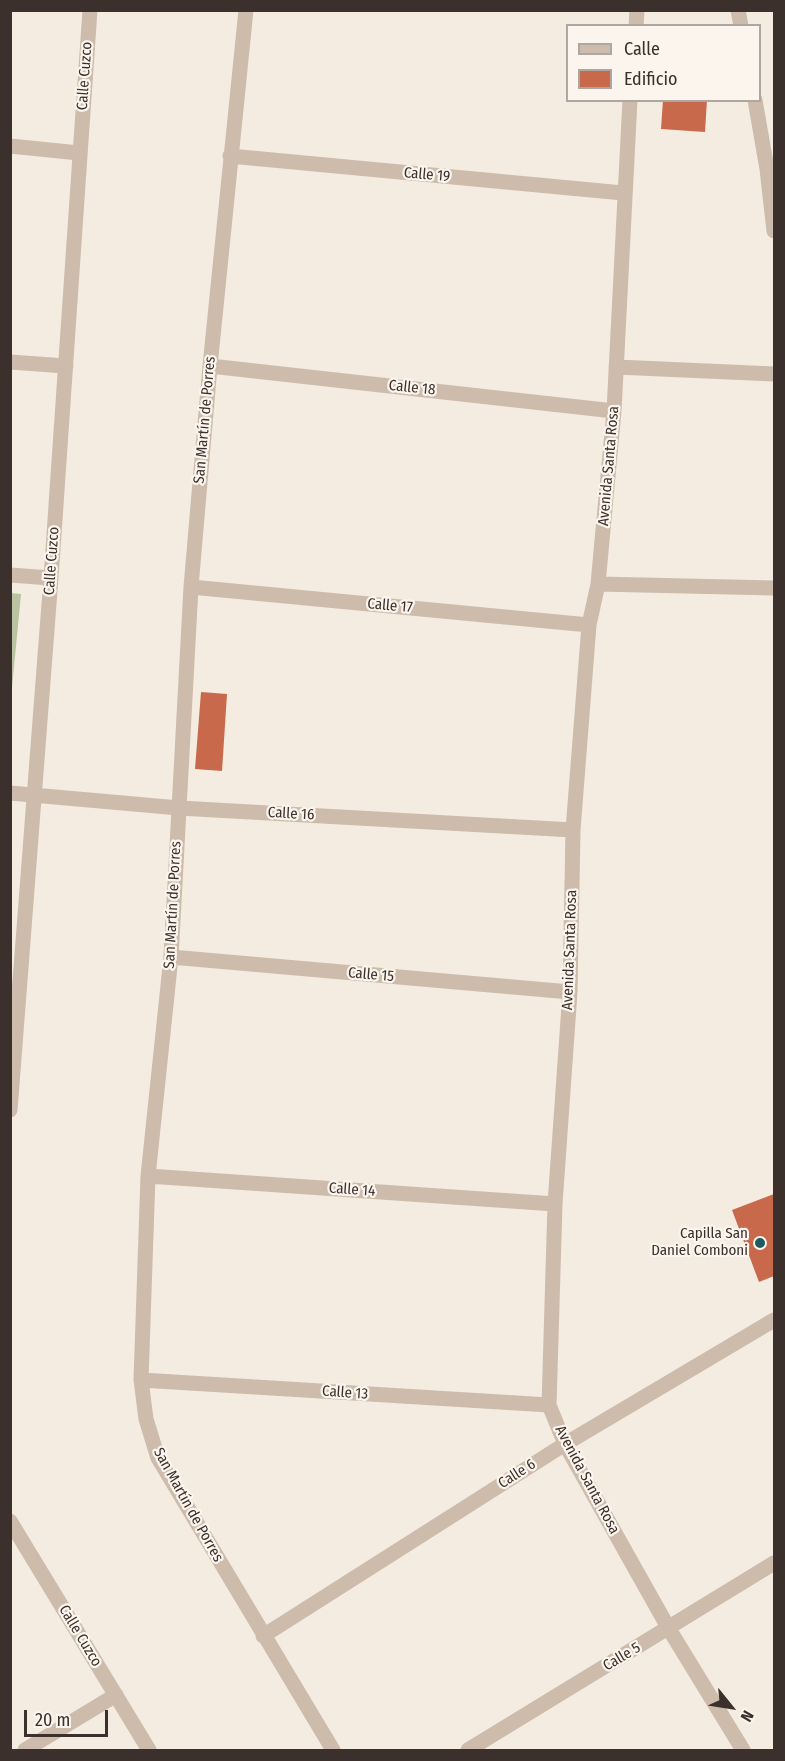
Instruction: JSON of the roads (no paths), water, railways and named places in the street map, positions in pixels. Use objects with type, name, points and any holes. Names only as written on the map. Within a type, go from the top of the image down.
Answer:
[{"type":"street","name":"Calle Cuzco","points":[[10,1110],[14,1013],[51,578],[90,10]]},
{"type":"street","name":"San Martín de Porres","points":[[246,10],[230,156],[191,587],[171,957],[148,1176],[141,1380],[146,1419],[158,1458],[333,1750]]},
{"type":"street","name":"Avenida Santa Rosa","points":[[630,102],[623,194],[614,411],[598,584],[589,625],[573,831],[570,992],[555,1204],[549,1405],[565,1444],[669,1629],[743,1750]]},
{"type":"street","points":[[755,102],[771,169],[774,231]]},
{"type":"street","points":[[10,146],[79,153]]},
{"type":"street","name":"Calle 19","points":[[230,156],[623,194]]},
{"type":"street","points":[[10,362],[66,366]]},
{"type":"street","name":"Calle 18","points":[[210,366],[614,411]]},
{"type":"street","points":[[616,368],[774,374]]},
{"type":"street","points":[[10,575],[51,578]]},
{"type":"street","points":[[598,584],[774,588]]},
{"type":"street","name":"Calle 17","points":[[191,587],[589,625]]},
{"type":"street","name":"Calle 16","points":[[10,793],[179,808],[573,831]]},
{"type":"street","name":"Calle 15","points":[[171,957],[570,992]]},
{"type":"street","name":"Calle 14","points":[[148,1176],[555,1204]]},
{"type":"street","name":"Calle 6","points":[[263,1636],[565,1444],[774,1320]]},
{"type":"street","name":"Calle 13","points":[[141,1380],[549,1405]]},
{"type":"street","name":"Calle Cuzco","points":[[10,1521],[149,1750]]},
{"type":"street","name":"Calle 5","points":[[468,1750],[774,1563]]},
{"type":"street","points":[[26,1750],[116,1695]]},
{"type":"place","name":"Capilla San Daniel Comboni","points":[[760,1243]]}]
